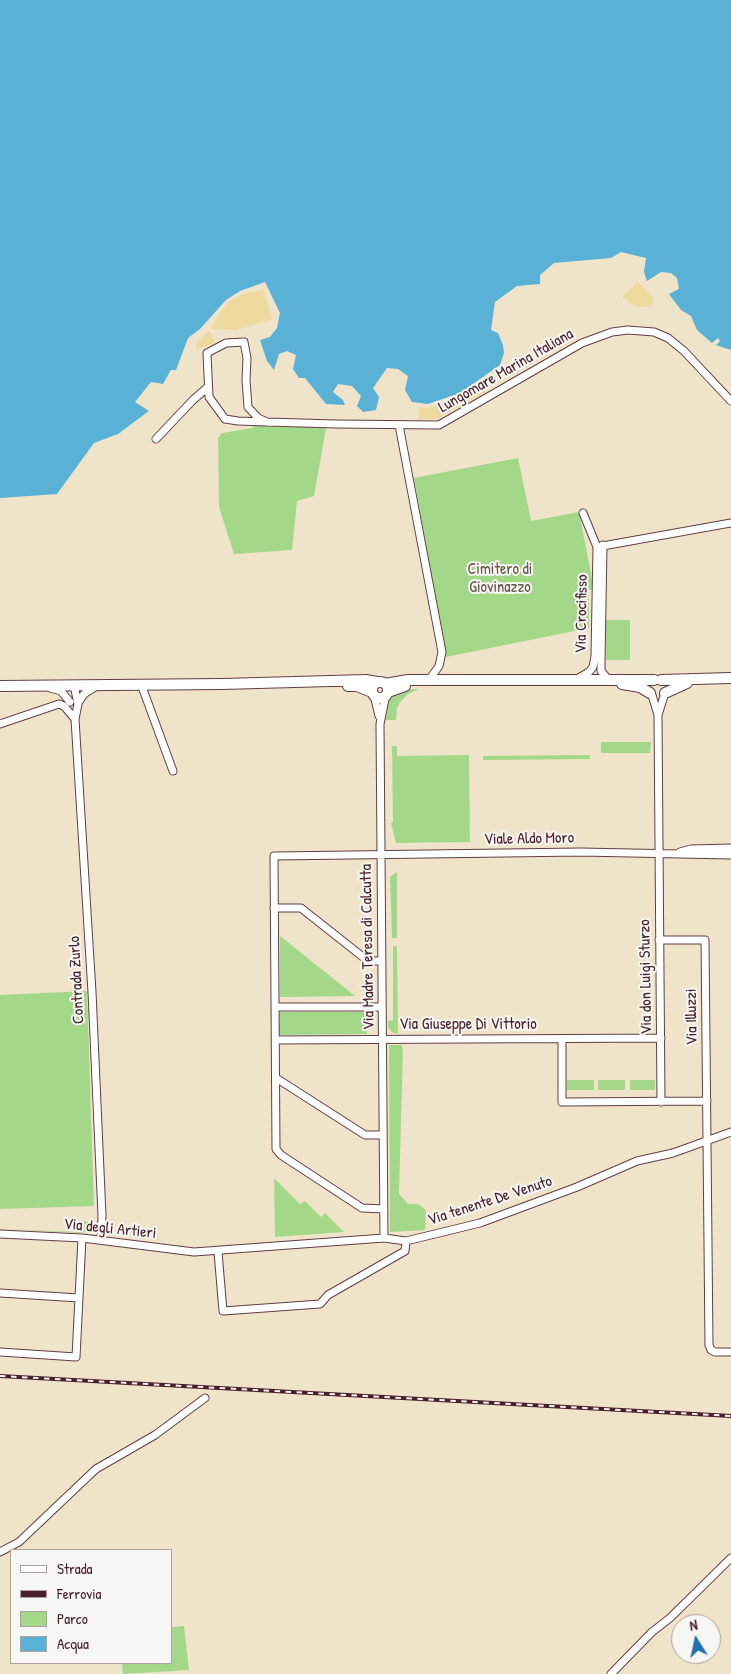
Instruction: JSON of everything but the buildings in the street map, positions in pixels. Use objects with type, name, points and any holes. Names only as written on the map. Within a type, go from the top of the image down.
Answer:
[{"type":"main road","points":[[0,686],[222,684],[366,680],[384,688],[410,685],[612,683],[632,685],[660,696],[685,683],[731,680]]},
{"type":"main road","points":[[658,680],[665,685],[665,692]]},
{"type":"main road","points":[[651,694],[649,687],[658,680]]},
{"type":"main road","points":[[222,684],[357,686],[379,698],[384,688],[403,681],[731,680]]},
{"type":"street","name":"Lungomare Marina Italiana","points":[[267,422],[258,418],[248,406],[247,358],[244,342],[226,343],[207,354],[208,396],[225,419],[267,422],[441,424],[582,343],[612,332],[628,330],[654,332],[668,338],[684,351],[731,400]]},
{"type":"street","points":[[156,439],[208,387]]},
{"type":"street","points":[[399,425],[442,652],[441,662],[429,680]]},
{"type":"street","points":[[584,513],[600,546],[731,523]]},
{"type":"street","name":"Via Crocifisso","points":[[576,679],[589,672],[595,662],[600,546]]},
{"type":"street","name":"Via Crocifisso","points":[[600,546],[601,671],[608,679]]},
{"type":"street","points":[[141,684],[173,770]]},
{"type":"street","points":[[70,702],[74,685]]},
{"type":"street","points":[[74,685],[78,704],[76,719]]},
{"type":"street","points":[[78,704],[88,690],[103,685]]},
{"type":"street","points":[[37,686],[61,691],[70,702],[76,719]]},
{"type":"street","points":[[380,724],[384,688]]},
{"type":"street","points":[[658,715],[665,692]]},
{"type":"street","points":[[373,694],[380,724]]},
{"type":"street","points":[[651,694],[658,715]]},
{"type":"street","points":[[0,724],[59,704],[69,710],[76,719]]},
{"type":"street","name":"Via don Luigi Sturzo","points":[[658,715],[661,1102]]},
{"type":"street","name":"Contrada Zurlo","points":[[76,719],[93,1002],[102,1215],[101,1240]]},
{"type":"street","name":"Via Madre Teresa di Calcutta","points":[[380,724],[384,1238]]},
{"type":"street","name":"Viale Aldo Moro","points":[[677,853],[691,849],[731,848]]},
{"type":"street","name":"Viale Aldo Moro","points":[[274,908],[274,856],[659,852],[691,856],[731,855]]},
{"type":"street","points":[[382,961],[368,960],[301,908],[274,908],[278,1152],[362,1208],[384,1209]]},
{"type":"street","name":"Via Illuzzi","points":[[659,940],[705,940],[709,1345],[711,1350],[715,1352],[731,1352]]},
{"type":"street","points":[[275,1007],[382,1007]]},
{"type":"street","name":"Via Giuseppe Di Vittorio","points":[[276,1040],[661,1038]]},
{"type":"street","points":[[562,1039],[562,1102],[707,1101]]},
{"type":"street","points":[[276,1078],[365,1135],[383,1135]]},
{"type":"street","name":"Via tenente De Venuto","points":[[218,1252],[384,1238],[406,1241],[480,1223],[570,1190],[637,1161],[673,1152],[731,1132]]},
{"type":"street","name":"Via degli Artieri","points":[[0,1234],[82,1238],[194,1252],[218,1252]]},
{"type":"street","points":[[0,1352],[76,1356],[82,1238]]},
{"type":"street","points":[[218,1252],[223,1311],[320,1304],[328,1295],[405,1251],[406,1241]]},
{"type":"street","points":[[0,1293],[79,1298]]},
{"type":"street","points":[[0,1552],[19,1542],[96,1469],[155,1435],[205,1398]]},
{"type":"street","points":[[611,1674],[652,1632],[670,1618],[731,1558]]},
{"type":"green space","points":[[255,425],[326,428],[314,496],[297,501],[292,550],[234,554],[219,507],[218,438],[222,433],[252,428]]},
{"type":"green space","name":"Cimitero di Giovinazzo","points":[[518,458],[531,521],[579,512],[594,589],[589,590],[589,628],[446,657],[414,478]]},
{"type":"green space","points":[[606,620],[630,620],[630,660],[606,660]]},
{"type":"green space","points":[[406,689],[419,689],[408,694],[401,701],[397,708],[396,720],[386,720],[388,702],[394,695]]},
{"type":"green space","points":[[601,742],[651,742],[650,753],[601,753]]},
{"type":"green space","points":[[392,746],[397,746],[397,756],[469,755],[470,842],[396,843],[391,823],[393,822]]},
{"type":"green space","points":[[590,755],[590,759],[483,760],[483,756]]},
{"type":"green space","points":[[397,872],[397,938],[392,938],[390,877]]},
{"type":"green space","points":[[280,936],[355,996],[280,997]]},
{"type":"green space","points":[[393,946],[397,946],[398,1034],[391,1032],[388,1027],[388,1021],[393,1020]]},
{"type":"green space","points":[[87,991],[94,1206],[0,1209],[0,995]]},
{"type":"green space","points":[[279,1012],[367,1012],[367,1034],[279,1035]]},
{"type":"green space","points":[[389,1045],[401,1045],[403,1049],[399,1194],[408,1204],[418,1204],[426,1210],[425,1230],[390,1232]]},
{"type":"green space","points":[[567,1080],[594,1080],[594,1090],[567,1090]]},
{"type":"green space","points":[[598,1080],[625,1080],[625,1090],[598,1090]]},
{"type":"green space","points":[[630,1080],[655,1080],[655,1090],[630,1090]]},
{"type":"green space","points":[[274,1178],[300,1204],[305,1201],[321,1217],[325,1213],[344,1232],[275,1237]]},
{"type":"green space","points":[[79,1221],[94,1222],[94,1224],[89,1230],[81,1233],[0,1229],[78,1232]]},
{"type":"green space","points":[[184,1626],[189,1670],[123,1674],[122,1664],[172,1664],[172,1627]]},
{"type":"sand","points":[[638,282],[654,298],[651,307],[636,307],[622,297]]},
{"type":"sand","points":[[263,290],[273,319],[236,330],[210,329],[227,303],[243,294]]},
{"type":"sand","points":[[209,330],[215,342],[196,350],[196,344]]},
{"type":"sand","points":[[482,384],[486,392],[437,419],[418,419],[420,407],[429,408],[460,396]]},
{"type":"water","points":[[0,0],[731,0],[731,350],[716,345],[720,341],[718,338],[712,343],[697,330],[691,316],[681,310],[669,294],[679,289],[677,278],[671,273],[661,272],[647,281],[644,272],[646,258],[621,252],[611,258],[554,263],[540,275],[540,284],[517,286],[495,302],[491,330],[498,333],[503,345],[504,353],[500,365],[460,393],[428,404],[412,402],[405,390],[408,376],[398,369],[387,368],[373,388],[379,397],[376,410],[363,412],[357,406],[361,396],[352,386],[338,384],[333,392],[343,400],[345,405],[326,404],[305,378],[299,378],[293,369],[296,355],[287,351],[279,354],[274,370],[267,361],[260,340],[270,337],[277,328],[280,313],[265,282],[240,291],[226,300],[200,329],[188,338],[176,370],[171,370],[163,384],[151,382],[135,402],[149,411],[118,434],[94,443],[57,494],[0,498]]},
{"type":"railway","points":[[0,1376],[731,1416]]}]
